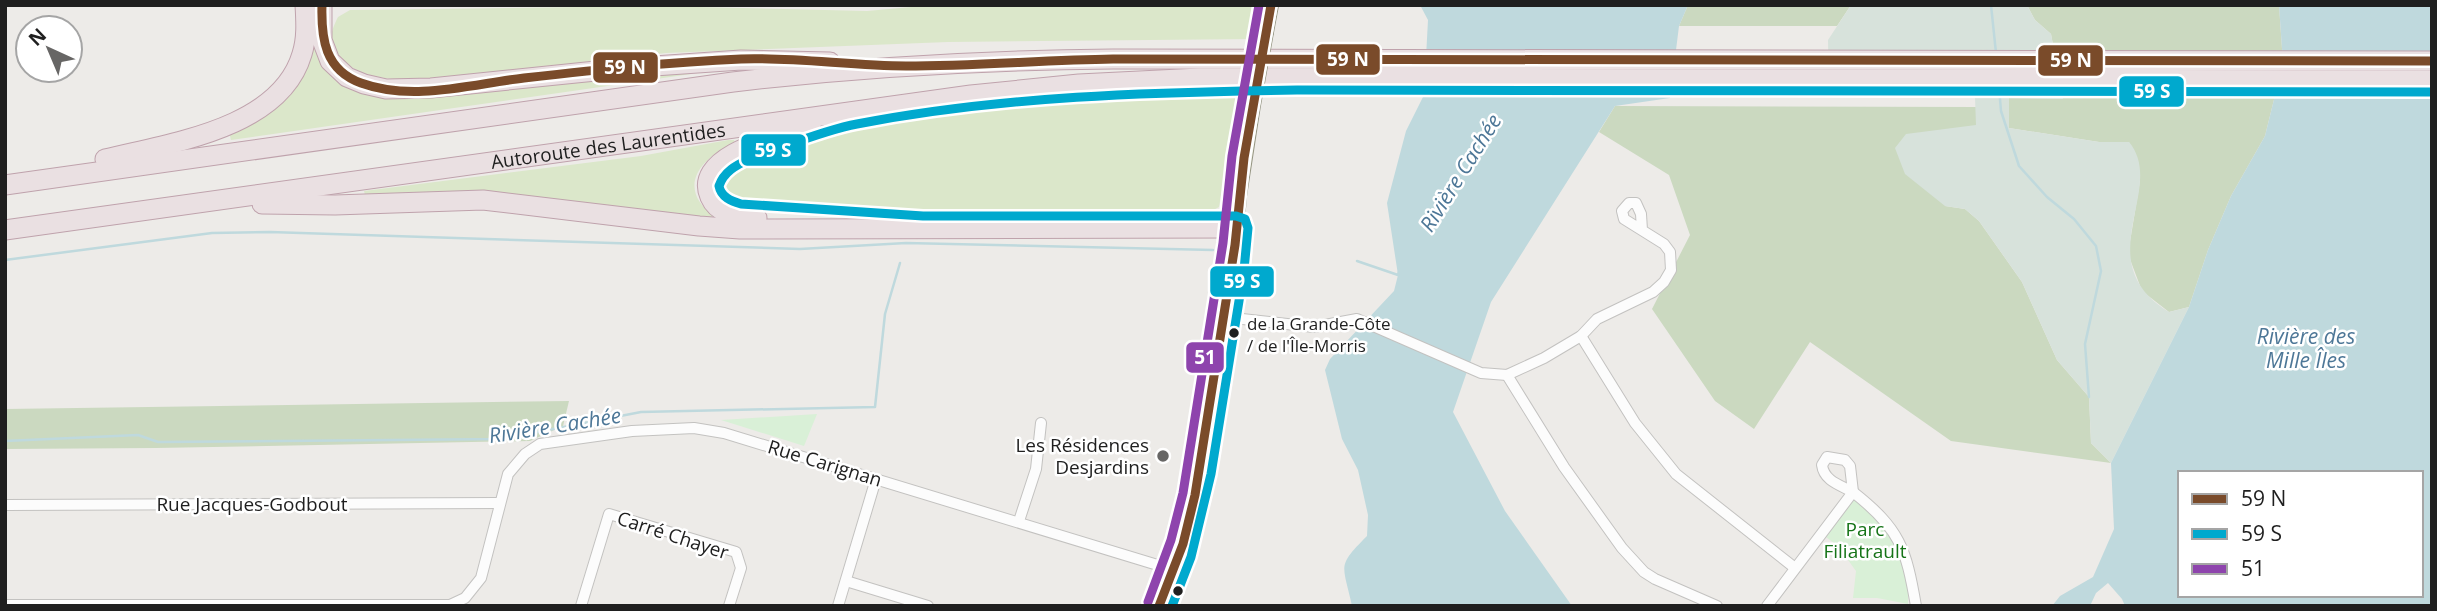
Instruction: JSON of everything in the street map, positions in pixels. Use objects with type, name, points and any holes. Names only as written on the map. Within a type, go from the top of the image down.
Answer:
[{"type":"highway","points":[[5,184],[191,138],[226,126],[256,110],[275,95],[295,71],[304,46],[305,5]]},
{"type":"highway","points":[[322,5],[322,40],[330,61],[347,77],[386,89],[442,88],[625,68],[741,60],[905,66]]},
{"type":"highway","name":"Autoroute des Laurentides","points":[[5,184],[711,85],[905,66],[1053,59],[1380,69],[2432,80]]},
{"type":"highway","name":"Autoroute des Laurentides","points":[[5,230],[852,111],[971,95],[1092,83],[1380,69],[2432,61]]},
{"type":"highway","points":[[852,111],[747,147],[724,159],[708,178],[707,188],[713,204],[725,212],[739,216],[923,228]]},
{"type":"highway","points":[[205,202],[335,205],[474,200],[713,227],[804,230],[1236,229]]},
{"type":"main road","points":[[1159,606],[1174,570],[1194,502],[1224,317],[1253,105],[1271,5]]},
{"type":"street","points":[[1224,317],[1314,327],[1352,318],[1367,321],[1481,373],[1507,375],[1544,358],[1580,336],[1597,319],[1653,292],[1664,282],[1671,270],[1670,252],[1664,244],[1642,230]]},
{"type":"street","points":[[1580,336],[1635,423],[1676,474],[1795,568]]},
{"type":"street","points":[[1507,375],[1594,511],[1622,548],[1644,572],[1671,587],[1717,606]]},
{"type":"street","points":[[1018,521],[1036,469],[1041,423]]},
{"type":"street","name":"Rue Carignan","points":[[5,605],[450,605],[466,598],[481,578],[508,474],[525,454],[540,444],[618,432],[694,428],[724,433],[1174,570]]},
{"type":"street","points":[[838,606],[876,479]]},
{"type":"street","points":[[1767,606],[1853,492],[1879,512],[1902,545],[1916,606]]},
{"type":"street","name":"Rue Jacques-Godbout","points":[[5,505],[499,503]]},
{"type":"street","name":"Carré Chayer","points":[[580,606],[610,514],[736,552],[741,568],[729,606]]},
{"type":"street","points":[[846,581],[928,606]]},
{"type":"green space","points":[[933,5],[1261,5],[1256,39],[948,42],[666,53],[433,80],[392,79],[364,73],[342,59],[332,38],[332,30],[338,17],[350,10],[654,6],[867,11]]},
{"type":"green space","points":[[1688,5],[1851,5],[1837,26],[1679,26]]},
{"type":"green space","points":[[2027,5],[2279,5],[2283,63],[2265,136],[2231,196],[2208,250],[2189,307],[2169,312],[2142,291],[2128,254],[2140,181],[2129,142],[2099,142],[2009,128],[2008,98],[2063,98],[2051,34],[2035,20]]},
{"type":"green space","points":[[312,39],[341,82],[689,68],[691,74],[231,140],[229,132],[254,122]]},
{"type":"green space","points":[[1240,89],[1219,207],[1204,215],[821,211],[744,206],[726,202],[715,188],[721,173],[732,163],[764,150],[914,119],[1065,102]]},
{"type":"green space","points":[[1615,106],[1976,107],[1976,125],[1945,206],[1965,209],[1979,221],[2022,282],[2057,360],[2089,397],[2091,443],[2111,463],[1951,441],[1810,342],[1754,429],[1715,401],[1652,309],[1690,235],[1669,175],[1599,132]]},
{"type":"green space","points":[[734,140],[735,143],[710,158],[696,176],[694,187],[697,198],[718,219],[465,192],[365,195],[364,191],[641,156]]},
{"type":"green space","points":[[569,401],[563,426],[530,441],[5,449],[5,409]]},
{"type":"green space","points":[[817,414],[804,446],[721,420]]},
{"type":"green space","name":"Parc Filiatrault","points":[[1853,494],[1883,521],[1908,572],[1908,604],[1877,598],[1853,598],[1856,571],[1838,546],[1826,537]]},
{"type":"shaded area","points":[[1851,5],[2027,5],[2035,20],[2051,34],[2063,99],[2009,98],[2009,128],[2099,142],[2129,142],[2139,161],[2140,181],[2130,248],[2133,271],[2145,292],[2169,312],[2189,307],[2111,463],[2091,443],[2089,397],[2057,360],[2022,282],[1979,221],[1965,209],[1945,206],[1905,174],[1895,148],[1906,134],[1976,125],[1975,97],[1829,95],[1828,40]]},
{"type":"water","points":[[1420,5],[1688,5],[1679,26],[1670,98],[1615,106],[1491,302],[1453,412],[1505,511],[1572,606],[1352,606],[1344,567],[1350,554],[1367,536],[1368,515],[1358,470],[1342,439],[1325,370],[1330,359],[1394,291],[1398,275],[1387,203],[1406,131],[1424,95],[1428,20]]},
{"type":"water","name":"Rivière des Mille Îles","points":[[2279,5],[2432,5],[2432,606],[2125,606],[2108,583],[2096,593],[2090,606],[2052,606],[2060,596],[2093,577],[2114,529],[2111,463],[2189,307],[2208,250],[2231,196],[2265,136],[2283,63]]},
{"type":"waterway","points":[[1991,5],[1996,53]]},
{"type":"waterway","points":[[1999,87],[2001,111],[2019,166],[2047,197],[2074,219],[2096,246],[2101,271],[2085,344],[2089,397]]},
{"type":"waterway","points":[[5,260],[212,233],[270,232],[800,249],[906,243],[1213,250]]},
{"type":"waterway","name":"Rivière Cachée","points":[[1357,261],[1398,275],[1399,272]]},
{"type":"waterway","name":"Rivière Cachée","points":[[5,441],[138,435],[158,442],[502,439],[641,412],[875,407],[885,314],[900,263]]},
{"type":"transit line","points":[[322,5],[324,41],[333,62],[340,70],[361,83],[401,91],[442,90],[605,69],[741,59],[906,66],[1113,59],[2432,61]]},
{"type":"transit line","name":"51","points":[[1148,602],[1171,540],[1183,493],[1223,243],[1232,156],[1259,5]]},
{"type":"transit line","points":[[1159,606],[1183,544],[1195,495],[1235,245],[1244,158],[1271,5]]},
{"type":"transit line","points":[[1172,606],[1191,557],[1211,474],[1244,270],[1248,228],[1245,219],[1236,216],[923,216],[741,204],[727,198],[720,190],[721,181],[728,172],[751,158],[818,134],[857,124],[967,107],[1132,94],[1297,90],[2432,92]]},
{"type":"place","name":"de la Grande-Côte / de l'Île-Morris","points":[[1234,333]]},
{"type":"place","name":"Les Résidences Desjardins","points":[[1163,456]]}]
